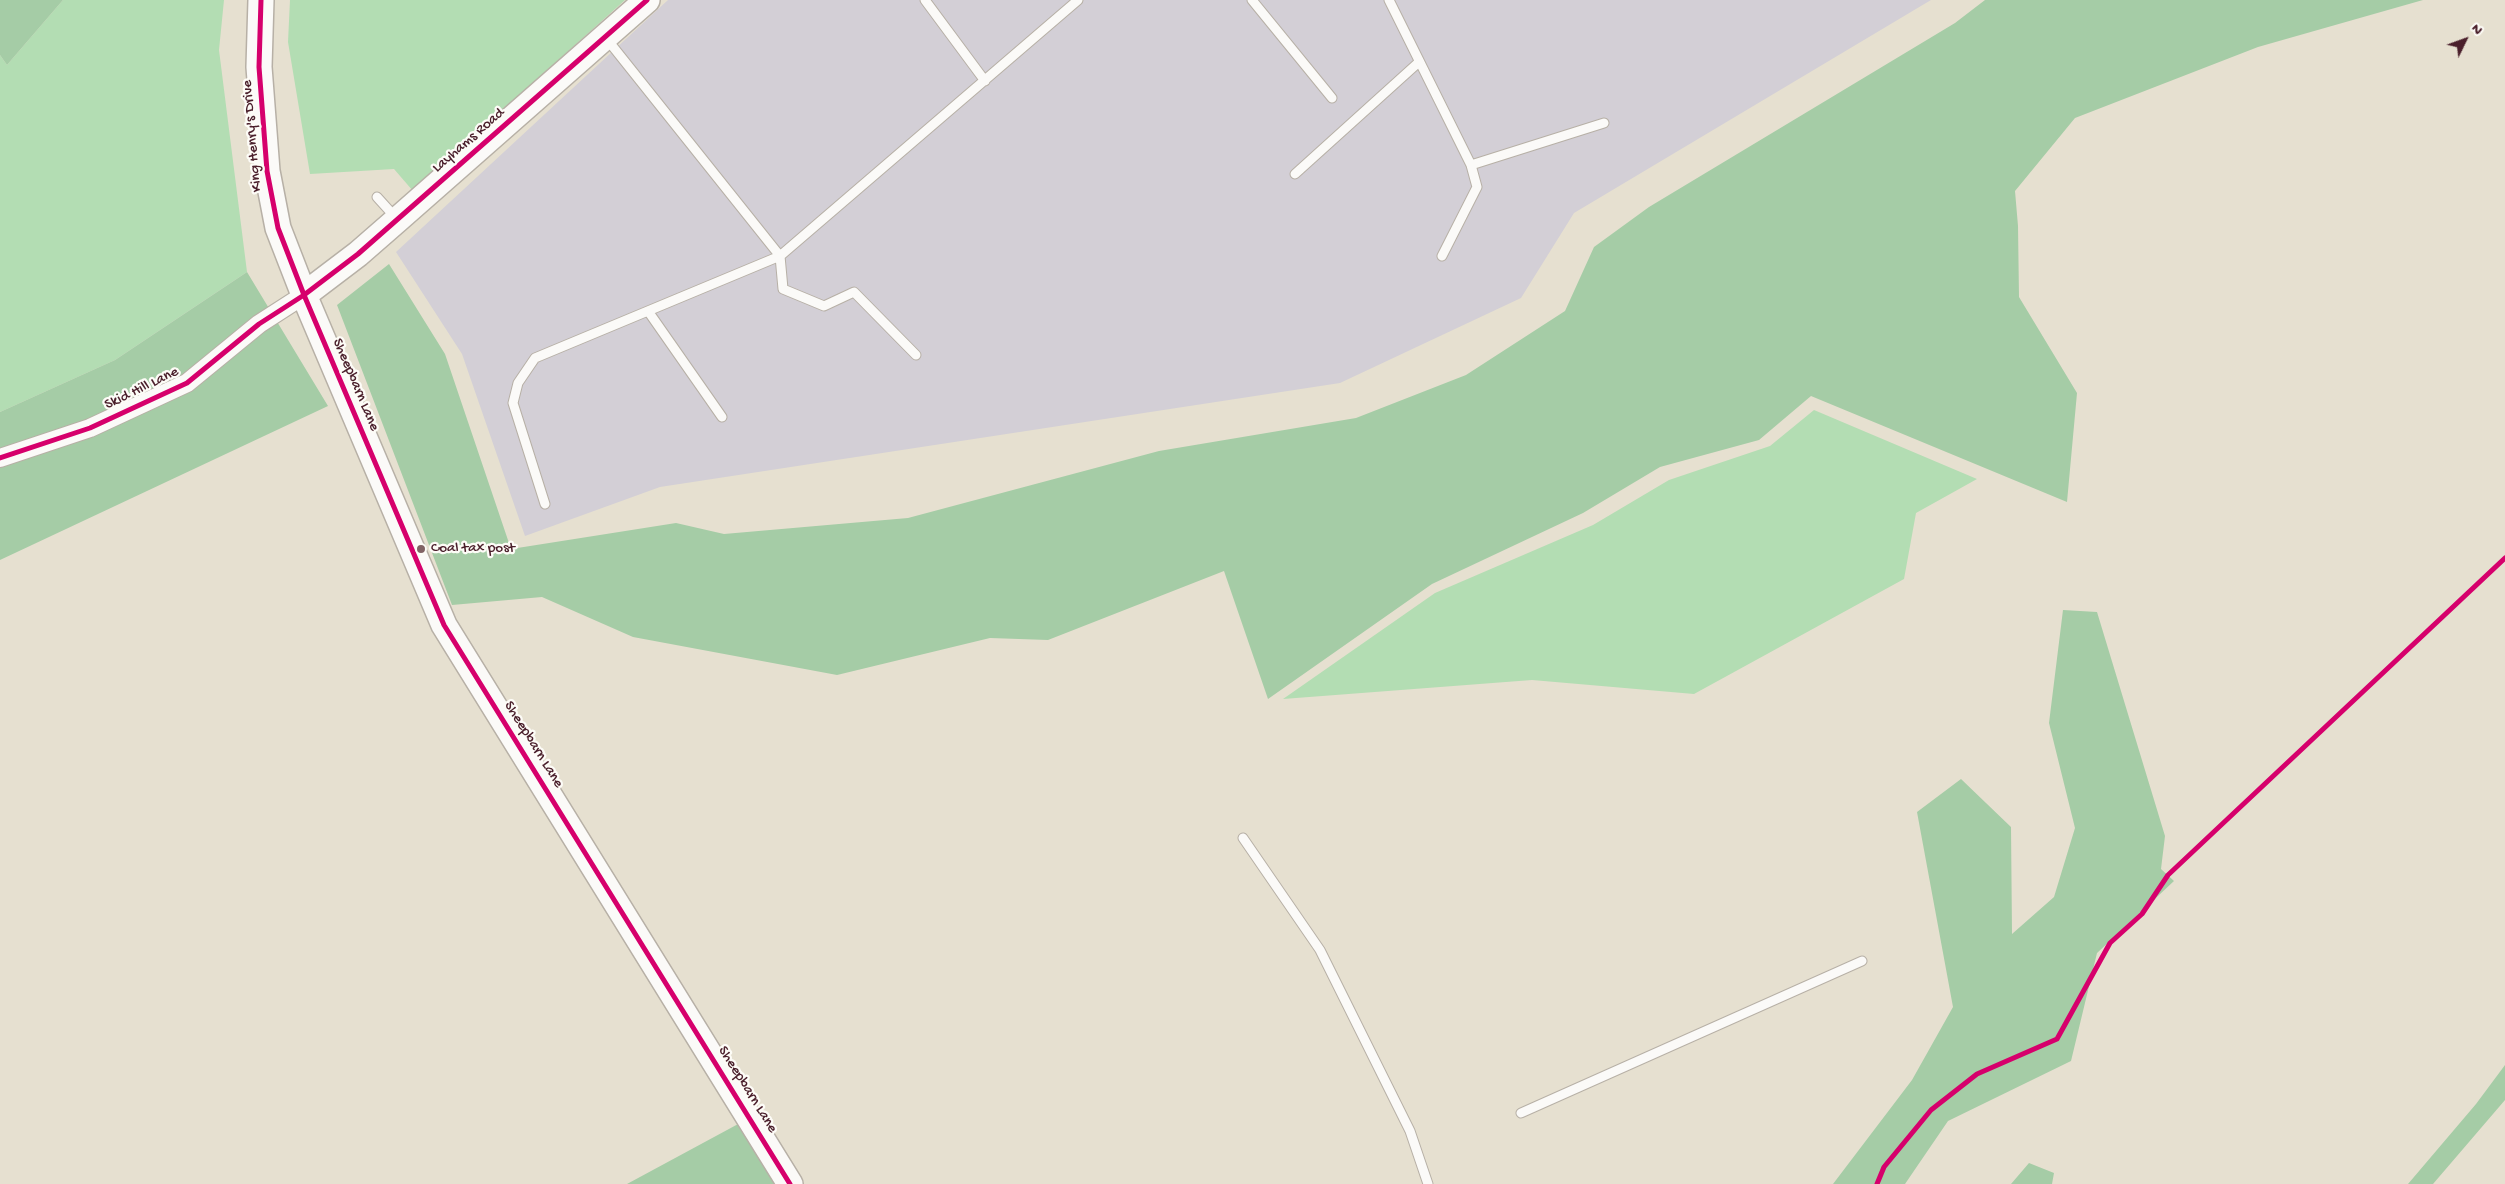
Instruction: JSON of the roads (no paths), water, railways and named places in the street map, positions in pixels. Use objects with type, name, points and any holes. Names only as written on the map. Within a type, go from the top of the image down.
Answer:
[{"type":"street","name":"King Henry's Drive","points":[[261,0],[259,67],[267,171],[278,228],[304,295]]},
{"type":"street","name":"Layhams Road","points":[[304,295],[358,254],[647,0]]},
{"type":"street","name":"Skid Hill Lane","points":[[0,458],[90,428],[187,383],[259,324],[304,295]]},
{"type":"street","name":"Sheepbarn Lane","points":[[304,295],[444,625],[790,1184]]},
{"type":"lane","points":[[926,0],[985,81]]},
{"type":"lane","points":[[1252,0],[1332,98]]},
{"type":"lane","points":[[1389,0],[1471,165],[1477,187],[1442,256]]},
{"type":"lane","points":[[545,504],[513,403],[518,384],[535,358],[780,256],[985,81],[1072,2]]},
{"type":"lane","points":[[606,38],[780,256],[783,289],[824,306],[854,292],[916,355]]},
{"type":"lane","points":[[1295,174],[1419,62]]},
{"type":"lane","points":[[1471,165],[1604,123]]},
{"type":"lane","points":[[377,197],[397,220]]},
{"type":"lane","points":[[648,312],[722,416]]},
{"type":"lane","points":[[1243,838],[1320,950],[1410,1132],[1428,1184]]},
{"type":"lane","points":[[1521,1112],[1862,961]]},
{"type":"place","name":"Coal tax post","points":[[421,549]]}]
